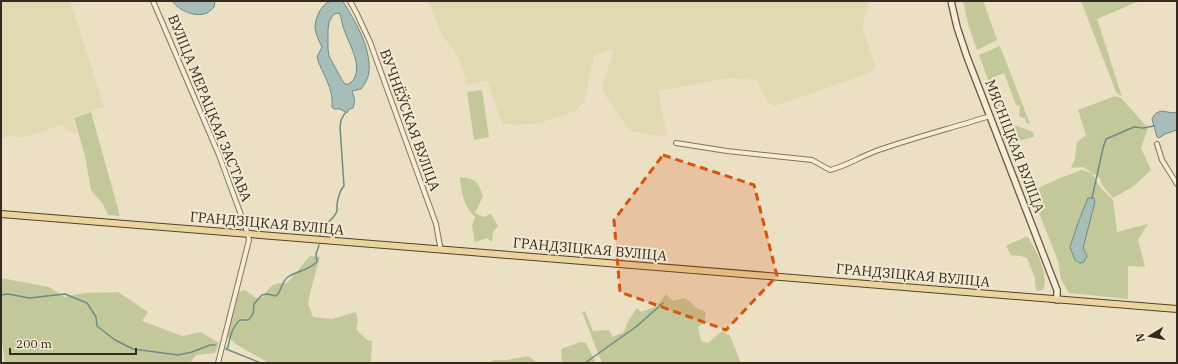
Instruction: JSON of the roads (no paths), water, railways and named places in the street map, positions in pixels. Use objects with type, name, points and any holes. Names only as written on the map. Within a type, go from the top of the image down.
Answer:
[{"type":"main road","name":"МЯСНІЦКАЯ ВУЛІЦА","points":[[951,1],[957,27],[1057,290],[1057,300]]},
{"type":"main road","name":"ГРАНДЗІЦКАЯ ВУЛІЦА","points":[[1,214],[1177,309]]},
{"type":"street","name":"ВУЛІЦА МЕРАЦКАЯ ЗАСТАВА","points":[[153,1],[219,155],[248,234],[249,240],[218,363]]},
{"type":"street","name":"ВУЧНЁЎСКАЯ ВУЛІЦА","points":[[350,1],[364,28],[375,55],[436,224],[440,250]]},
{"type":"street","points":[[676,143],[727,151],[812,160],[830,170],[839,168],[880,150],[990,116]]},
{"type":"street","points":[[1157,144],[1162,160],[1177,184]]},
{"type":"water","points":[[172,1],[215,1],[214,7],[209,12],[192,14],[183,10]]},
{"type":"water","points":[[331,1],[342,1],[344,3],[360,32],[368,56],[369,72],[367,79],[361,89],[352,91],[354,105],[353,108],[349,109],[347,113],[332,107],[331,93],[317,57],[322,47],[316,33],[315,24],[319,12],[327,3]],"holes":[[[337,13],[340,14],[343,28],[353,51],[357,66],[354,79],[349,84],[345,84],[342,80],[329,56],[328,49],[329,22],[333,15]]]},
{"type":"water","points":[[1162,111],[1173,113],[1177,112],[1177,130],[1165,134],[1159,138],[1157,137],[1152,119],[1156,114]]},
{"type":"water","points":[[1088,198],[1094,198],[1095,202],[1083,248],[1087,256],[1084,262],[1080,263],[1075,260],[1070,247]]},
{"type":"waterway","points":[[320,235],[323,228],[337,211],[337,204],[341,190],[344,186],[340,127],[341,120],[345,113]]},
{"type":"waterway","points":[[1092,198],[1106,139],[1134,127],[1143,128],[1154,126]]},
{"type":"waterway","points":[[261,363],[226,349],[228,347],[233,329],[240,320],[248,320],[252,316],[254,304],[262,295],[267,294],[276,296],[284,281],[288,277],[310,267],[317,262],[316,254],[319,245]]},
{"type":"waterway","points":[[890,279],[914,281]]},
{"type":"waterway","points":[[1,295],[8,294],[29,298],[65,294],[87,303],[96,317],[97,326],[115,340],[133,349],[178,355],[192,352],[210,345],[215,345]]},
{"type":"waterway","points":[[585,363],[637,326],[663,303]]}]
